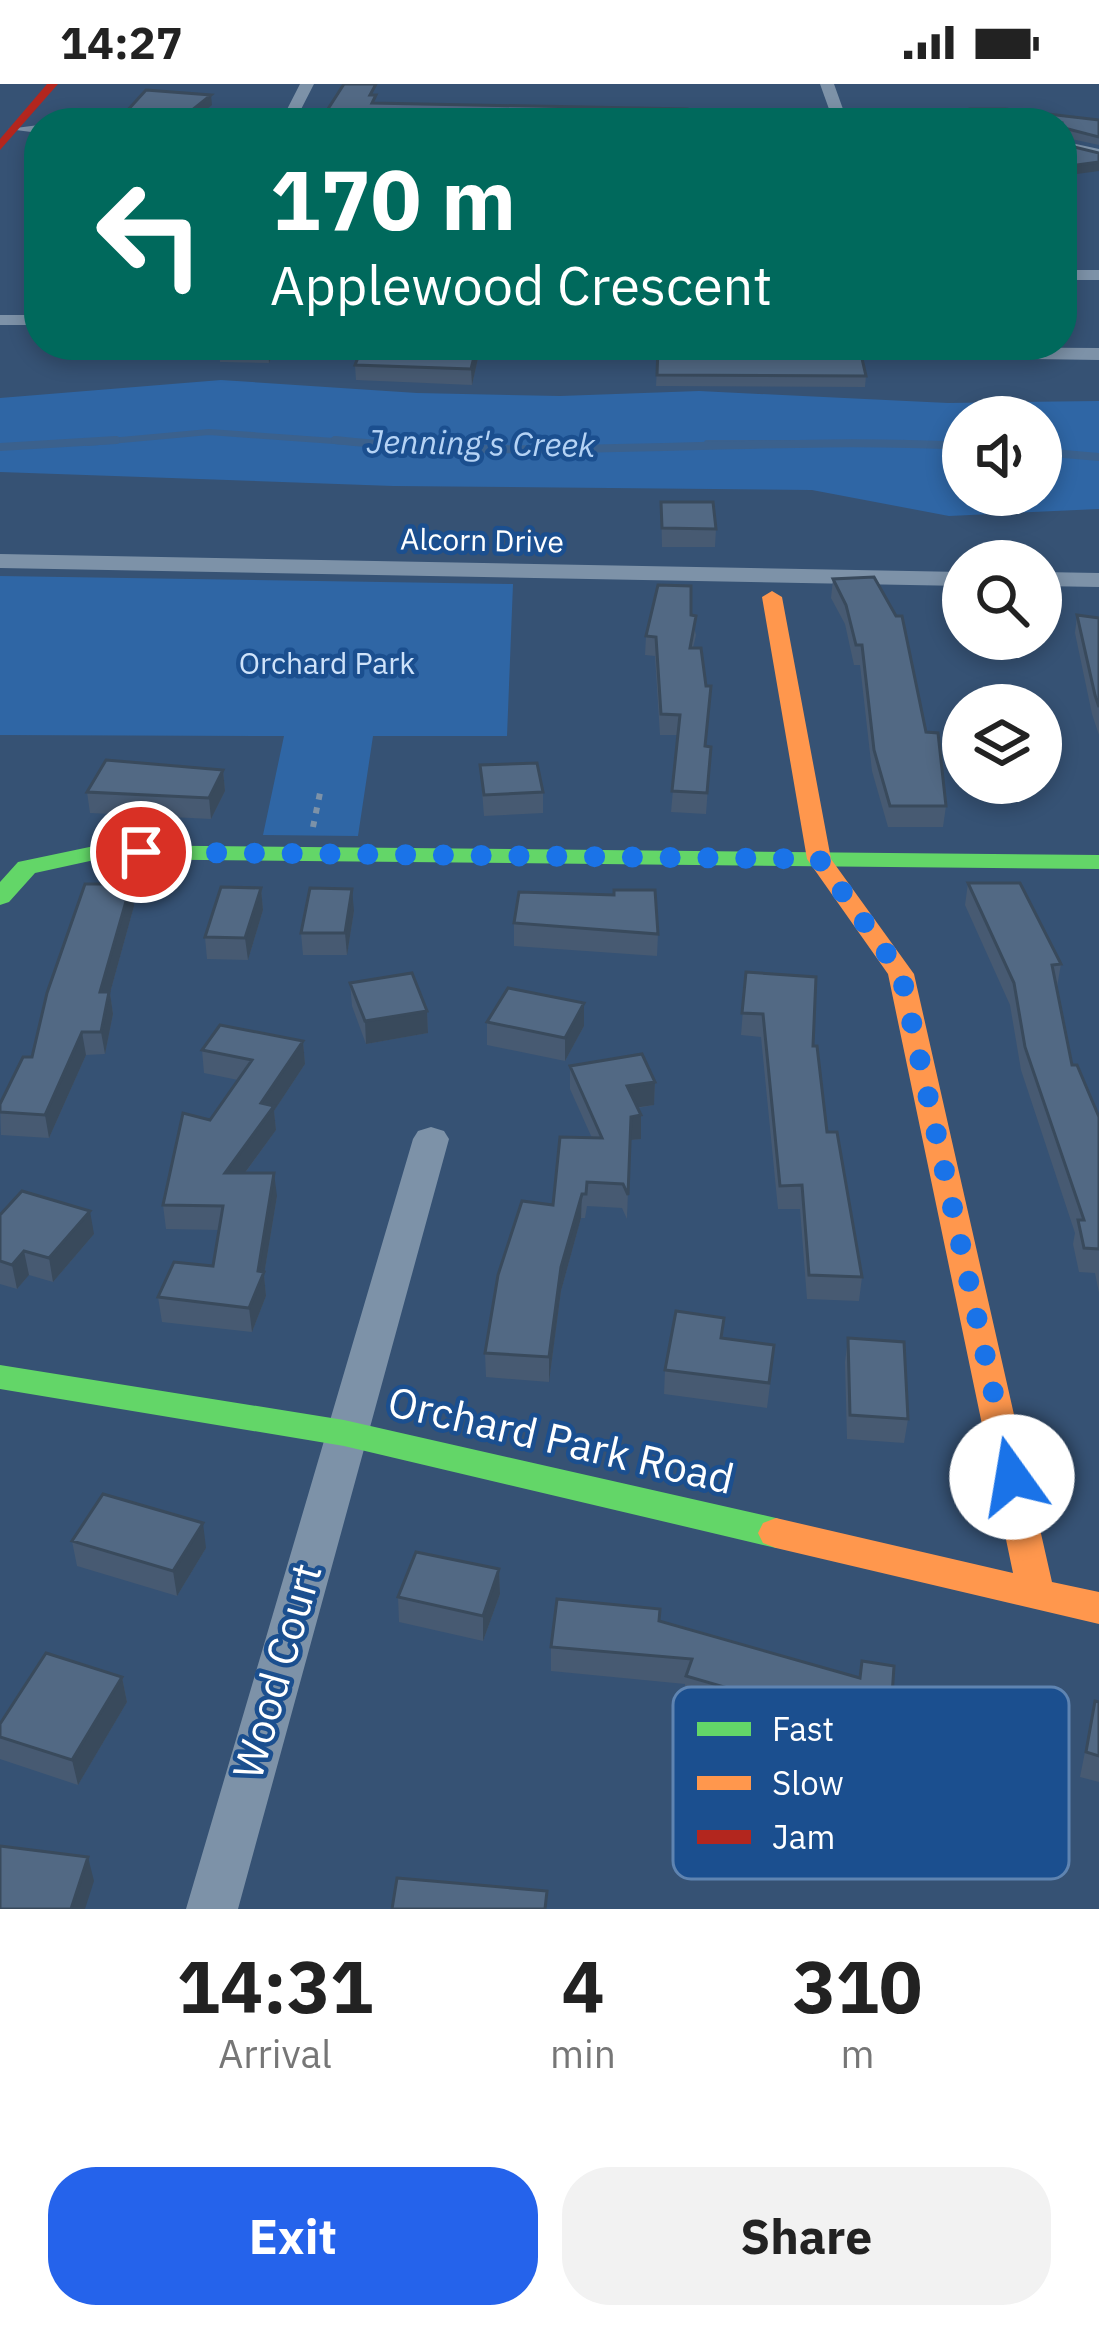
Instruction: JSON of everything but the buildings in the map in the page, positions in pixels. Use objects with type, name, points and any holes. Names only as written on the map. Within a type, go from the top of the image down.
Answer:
[{"type":"street","name":"Alcorn Drive","points":[[0,561],[942,579]]},
{"type":"street","points":[[1062,579],[1099,580]]},
{"type":"street","points":[[772,597],[819,859],[901,974],[1036,1593]]},
{"type":"street","points":[[0,897],[27,867],[99,852],[1099,862]]},
{"type":"street","name":"Wood Court","points":[[212,1909],[431,1139]]},
{"type":"street","name":"Orchard Park Road","points":[[0,1377],[344,1433],[1099,1608]]},
{"type":"green space","points":[[221,380],[417,393],[560,396],[699,391],[942,403],[942,515],[812,490],[393,486],[0,472],[0,398]]},
{"type":"green space","points":[[1062,401],[1099,401],[1099,509],[1062,511]]},
{"type":"green space","name":"Orchard Park","points":[[0,576],[513,584],[507,736],[373,736],[358,836],[263,835],[284,736],[0,735]]},
{"type":"waterway","name":"Jenning's Creek","points":[[88,443],[209,432],[362,443]]},
{"type":"waterway","name":"Jenning's Creek","points":[[0,447],[116,440]]},
{"type":"waterway","name":"Jenning's Creek","points":[[335,440],[491,449],[942,445]]},
{"type":"waterway","name":"Jenning's Creek","points":[[707,443],[909,443]]},
{"type":"waterway","name":"Jenning's Creek","points":[[1062,454],[1099,457]]},
{"type":"traffic: fast","points":[[0,897],[27,867],[99,852],[1099,862]]},
{"type":"traffic: fast","points":[[0,1377],[344,1433],[776,1533]]},
{"type":"traffic: slow","points":[[772,597],[819,859],[901,974],[1036,1593]]},
{"type":"traffic: slow","points":[[776,1533],[1099,1608]]},
{"type":"traffic: jam","points":[[32,108],[53,84]]},
{"type":"traffic: jam","points":[[0,146],[24,118]]},
{"type":"route","points":[[141,852],[819,859],[901,974],[1012,1477]]}]
